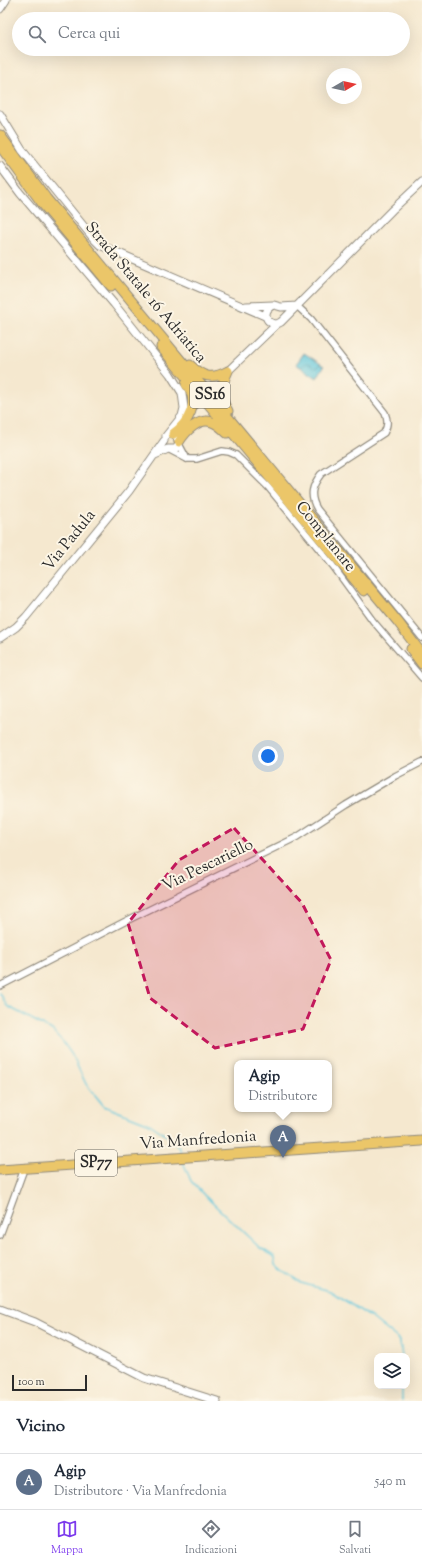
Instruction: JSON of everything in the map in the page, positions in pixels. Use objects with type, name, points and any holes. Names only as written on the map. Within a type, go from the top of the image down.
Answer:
[{"type":"main road","name":"Strada Statale 16 Adriatica","points":[[0,135],[46,198],[393,626],[422,664]]},
{"type":"main road","name":"Strada Statale 16 Adriatica","points":[[0,146],[42,203],[166,347]]},
{"type":"main road","points":[[166,347],[197,372],[205,376],[216,376],[228,371]]},
{"type":"main road","points":[[166,347],[174,369],[192,393],[193,402],[191,413],[184,425],[167,437]]},
{"type":"main road","points":[[228,371],[222,385],[222,399],[243,442]]},
{"type":"main road","points":[[179,443],[187,430],[200,422],[205,421],[211,422],[243,442]]},
{"type":"main road","name":"Strada Statale 16 Adriatica","points":[[243,442],[398,622],[422,654]]},
{"type":"main road","name":"Via Manfredonia","points":[[1,1172],[196,1156],[422,1141]]},
{"type":"street","points":[[0,9],[6,0]]},
{"type":"street","points":[[0,114],[22,150],[100,245],[243,306],[274,321]]},
{"type":"street","name":"Via Padula","points":[[0,166],[20,193],[114,304],[170,374],[182,393],[184,401],[182,416],[129,491],[26,617],[16,627],[0,638]]},
{"type":"street","points":[[228,371],[267,333],[274,321],[297,306],[422,182]]},
{"type":"street","points":[[243,306],[297,306],[311,319],[385,413],[388,420],[384,433],[320,474],[314,483],[311,492],[312,501],[422,638]]},
{"type":"street","points":[[274,321],[268,308],[277,306]]},
{"type":"street","points":[[274,321],[285,315],[277,306]]},
{"type":"street","points":[[176,436],[187,459],[168,450],[164,444],[167,437],[176,436]]},
{"type":"street","points":[[154,455],[176,449],[179,443]]},
{"type":"street","name":"Complanare","points":[[187,459],[197,459],[222,451],[236,455],[268,487],[333,566],[373,621],[422,678]]},
{"type":"street","name":"Via Pescariello","points":[[1,985],[126,920],[297,837],[352,801],[422,762]]},
{"type":"street","points":[[0,1235],[24,1169]]},
{"type":"street","points":[[0,1216],[6,1218]]},
{"type":"street","points":[[0,1308],[35,1322],[144,1378],[217,1401]]},
{"type":"highlighted area","points":[[234,828],[302,903],[331,960],[303,1029],[215,1048],[150,998],[128,923],[179,860]]},
{"type":"water","points":[[304,353],[324,366],[317,378],[296,364]]},
{"type":"waterway","points":[[0,993],[7,1006],[52,1030],[72,1055],[86,1084],[104,1106],[150,1124],[167,1136],[180,1149],[181,1154]]},
{"type":"waterway","points":[[183,1162],[191,1181],[259,1247],[275,1257],[276,1265],[301,1283],[330,1291],[372,1318],[397,1338],[400,1343],[402,1353]]},
{"type":"waterway","points":[[402,1389],[402,1401]]},
{"type":"place","name":"Agip","points":[[283,1158]]}]
